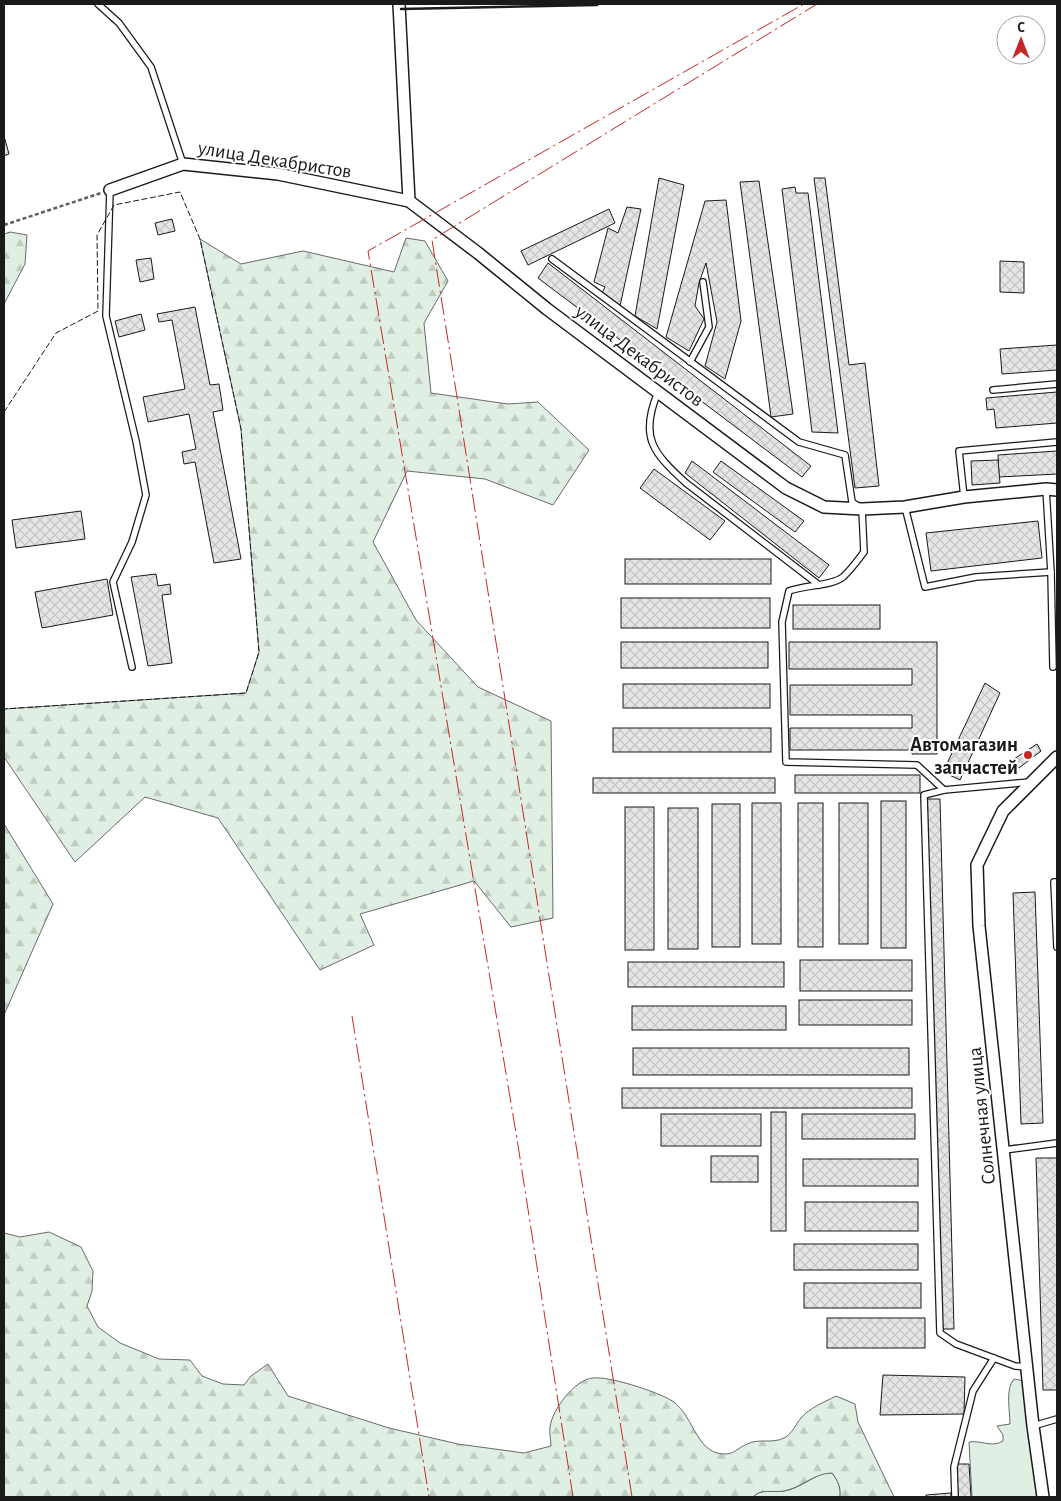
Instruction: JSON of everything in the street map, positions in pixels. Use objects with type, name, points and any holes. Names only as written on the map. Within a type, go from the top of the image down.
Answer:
[{"type":"street","points":[[399,4],[409,201]]},
{"type":"street","name":"улица Декабристов","points":[[110,190],[183,164],[278,174],[409,201],[547,309],[786,488],[824,507],[862,510],[905,507],[964,497],[1052,490]]},
{"type":"street","name":"Солнечная улица","points":[[1043,1497],[1033,1426],[980,926],[977,865],[1003,811],[1057,758]]},
{"type":"lane","points":[[98,4],[119,23],[151,67],[183,164]]},
{"type":"lane","points":[[110,190],[106,316],[136,441],[146,495],[132,542],[113,582],[132,668]]},
{"type":"lane","points":[[552,259],[799,442],[845,455],[852,502],[862,510],[864,552],[842,578],[819,585],[799,587],[789,591],[782,622],[786,762],[917,765],[944,790]]},
{"type":"lane","points":[[690,362],[709,327],[703,282]]},
{"type":"lane","points":[[993,390],[1057,384]]},
{"type":"lane","points":[[658,392],[651,410],[649,434],[657,453],[686,483],[819,585]]},
{"type":"lane","points":[[964,497],[959,451],[1057,442]]},
{"type":"lane","points":[[1052,490],[1053,667]]},
{"type":"lane","points":[[905,507],[925,586],[976,577],[1051,572]]},
{"type":"lane","points":[[1027,1367],[1015,1366],[956,1344],[940,1333],[924,795],[944,790],[1032,782]]},
{"type":"lane","points":[[1057,882],[1054,882],[1057,947]]},
{"type":"lane","points":[[1004,1150],[1057,1143]]},
{"type":"lane","points":[[955,1497],[954,1467],[973,1392],[994,1358]]},
{"type":"lane","points":[[1033,1426],[1057,1419]]},
{"type":"path","points":[[4,224],[110,190]]},
{"type":"green space","points":[[10,232],[27,235],[25,264],[4,304],[4,234]]},
{"type":"green space","points":[[406,238],[425,241],[448,281],[424,323],[431,393],[508,404],[538,402],[589,450],[553,505],[485,479],[407,471],[373,542],[416,620],[478,687],[551,721],[553,918],[511,927],[474,881],[360,914],[374,945],[320,970],[218,818],[145,797],[75,862],[4,757],[4,709],[246,693],[259,652],[241,429],[200,239],[241,264],[303,251],[394,272]]},
{"type":"green space","points":[[4,824],[53,904],[4,1015]]},
{"type":"green space","points":[[49,1232],[81,1247],[93,1271],[92,1291],[87,1306],[98,1327],[120,1343],[159,1359],[190,1360],[202,1376],[223,1384],[244,1385],[251,1376],[268,1364],[288,1396],[389,1428],[458,1444],[524,1453],[551,1446],[550,1427],[555,1412],[572,1389],[593,1378],[610,1379],[669,1399],[684,1413],[706,1446],[713,1452],[723,1454],[733,1452],[752,1442],[775,1441],[784,1438],[790,1434],[808,1411],[836,1396],[855,1404],[858,1422],[894,1497],[840,1497],[839,1484],[832,1473],[819,1475],[790,1489],[763,1492],[753,1497],[4,1497],[4,1233],[20,1237]]},
{"type":"green space","points":[[1014,1379],[1020,1380],[1023,1383],[1039,1497],[972,1497],[969,1442],[995,1444],[1003,1441],[1003,1435],[997,1426],[1010,1424],[1009,1394],[1011,1383]]},
{"type":"green space","points":[[824,1473],[832,1473],[834,1476],[839,1487],[840,1497],[753,1497],[763,1492],[789,1490]]},
{"type":"building","points":[[4,136],[9,154],[4,156]]},
{"type":"building","points":[[659,178],[684,185],[657,329],[635,316]]},
{"type":"building","points":[[814,178],[825,178],[849,365],[865,363],[879,486],[855,488]]},
{"type":"building","points":[[759,181],[793,414],[771,417],[740,182]]},
{"type":"building","points":[[795,187],[796,193],[808,193],[838,433],[812,432],[782,189]]},
{"type":"building","points":[[726,200],[741,321],[725,379],[705,366],[717,322],[706,263],[699,283],[695,306],[704,319],[689,351],[666,337],[705,201]]},
{"type":"building","points":[[627,207],[641,209],[620,306],[602,293],[605,287],[594,282],[608,228],[618,233]]},
{"type":"building","points":[[609,209],[615,223],[528,265],[521,251]]},
{"type":"building","points":[[172,219],[175,231],[158,235],[155,223]]},
{"type":"building","points":[[151,258],[154,279],[140,282],[136,260]]},
{"type":"building","points":[[1000,261],[1024,262],[1024,293],[1000,292]]},
{"type":"building","points":[[548,263],[811,466],[802,477],[538,278]]},
{"type":"building","points":[[195,307],[210,385],[219,384],[223,410],[213,412],[241,559],[214,563],[195,462],[184,464],[182,452],[196,449],[189,414],[148,422],[143,397],[185,389],[172,320],[159,322],[157,314]]},
{"type":"building","points":[[141,314],[145,330],[119,337],[115,321]]},
{"type":"building","points":[[1057,345],[1057,370],[1002,374],[1000,349]]},
{"type":"building","points":[[1057,392],[1057,423],[996,428],[994,409],[987,410],[986,398]]},
{"type":"building","points":[[1057,451],[1057,474],[999,477],[998,455]]},
{"type":"building","points":[[998,460],[1000,483],[972,485],[971,461]]},
{"type":"building","points":[[692,461],[829,565],[819,578],[685,473]]},
{"type":"building","points":[[721,461],[804,521],[795,532],[713,472]]},
{"type":"building","points":[[654,469],[725,521],[710,540],[640,488]]},
{"type":"building","points":[[81,511],[85,539],[16,548],[12,520]]},
{"type":"building","points":[[1038,521],[1042,558],[931,571],[926,533]]},
{"type":"building","points":[[625,559],[771,559],[771,584],[625,584]]},
{"type":"building","points":[[156,574],[158,586],[170,584],[171,594],[162,595],[172,663],[148,666],[131,577]]},
{"type":"building","points":[[107,579],[113,615],[42,628],[35,592]]},
{"type":"building","points":[[621,598],[770,598],[770,628],[621,628]]},
{"type":"building","points":[[793,605],[880,605],[880,629],[793,629]]},
{"type":"building","points":[[621,642],[768,642],[768,668],[621,668]]},
{"type":"building","points":[[789,642],[937,642],[937,754],[912,754],[912,750],[790,750],[790,728],[912,728],[912,715],[790,715],[790,685],[912,685],[912,669],[789,669]]},
{"type":"building","points":[[985,683],[1000,693],[960,780],[943,772]]},
{"type":"building","points":[[623,684],[770,684],[770,708],[623,708]]},
{"type":"building","points":[[613,728],[771,728],[771,752],[613,752]]},
{"type":"building","name":"Автомагазин запчастей","points":[[1037,744],[1041,751],[1019,768],[1014,759]]},
{"type":"building","points":[[795,775],[920,775],[920,793],[795,793]]},
{"type":"building","points":[[593,778],[775,778],[775,793],[593,793]]},
{"type":"building","points":[[927,799],[940,799],[954,1329],[941,1329]]},
{"type":"building","points":[[881,801],[906,801],[906,948],[881,948]]},
{"type":"building","points":[[752,803],[781,803],[781,944],[752,944]]},
{"type":"building","points":[[798,803],[823,803],[823,947],[798,947]]},
{"type":"building","points":[[839,803],[868,803],[868,944],[839,944]]},
{"type":"building","points":[[712,804],[740,804],[740,947],[712,947]]},
{"type":"building","points":[[625,807],[654,807],[654,950],[625,950]]},
{"type":"building","points":[[668,808],[698,808],[698,949],[668,949]]},
{"type":"building","points":[[1035,892],[1043,1123],[1021,1124],[1013,893]]},
{"type":"building","points":[[800,960],[912,960],[912,991],[800,991]]},
{"type":"building","points":[[628,962],[784,962],[784,987],[628,987]]},
{"type":"building","points":[[799,1000],[912,1000],[912,1025],[799,1025]]},
{"type":"building","points":[[632,1006],[786,1006],[786,1030],[632,1030]]},
{"type":"building","points":[[633,1048],[909,1048],[909,1075],[633,1075]]},
{"type":"building","points":[[622,1088],[912,1088],[912,1108],[622,1108]]},
{"type":"building","points":[[771,1112],[786,1112],[786,1231],[771,1231]]},
{"type":"building","points":[[661,1114],[761,1114],[761,1146],[661,1146]]},
{"type":"building","points":[[802,1114],[915,1114],[915,1139],[802,1139]]},
{"type":"building","points":[[711,1156],[758,1156],[758,1182],[711,1182]]},
{"type":"building","points":[[1036,1158],[1057,1158],[1057,1390],[1043,1390]]},
{"type":"building","points":[[803,1159],[918,1159],[918,1186],[803,1186]]},
{"type":"building","points":[[805,1202],[918,1202],[918,1231],[805,1231]]},
{"type":"building","points":[[794,1244],[918,1244],[918,1270],[794,1270]]},
{"type":"building","points":[[804,1283],[921,1283],[921,1308],[804,1308]]},
{"type":"building","points":[[827,1318],[925,1318],[925,1348],[827,1348]]},
{"type":"building","points":[[883,1375],[965,1377],[964,1414],[880,1415]]},
{"type":"building","points":[[956,1464],[969,1464],[971,1497],[958,1497]]},
{"type":"building","points":[[951,1493],[951,1497],[926,1497],[926,1495]]},
{"type":"fence","points":[[4,412],[56,333],[98,311],[97,235],[114,205],[180,192],[200,239],[241,429],[259,652],[246,693],[4,709]]},
{"type":"wall","points":[[401,9],[597,4]]},
{"type":"power","points":[[573,1497],[517,1139],[368,251],[804,4]]},
{"type":"power","points":[[632,1497],[432,240],[817,4]]},
{"type":"power","points":[[352,1016],[429,1497]]},
{"type":"place","name":"Автомагазин запчастей","points":[[1028,755]]}]
